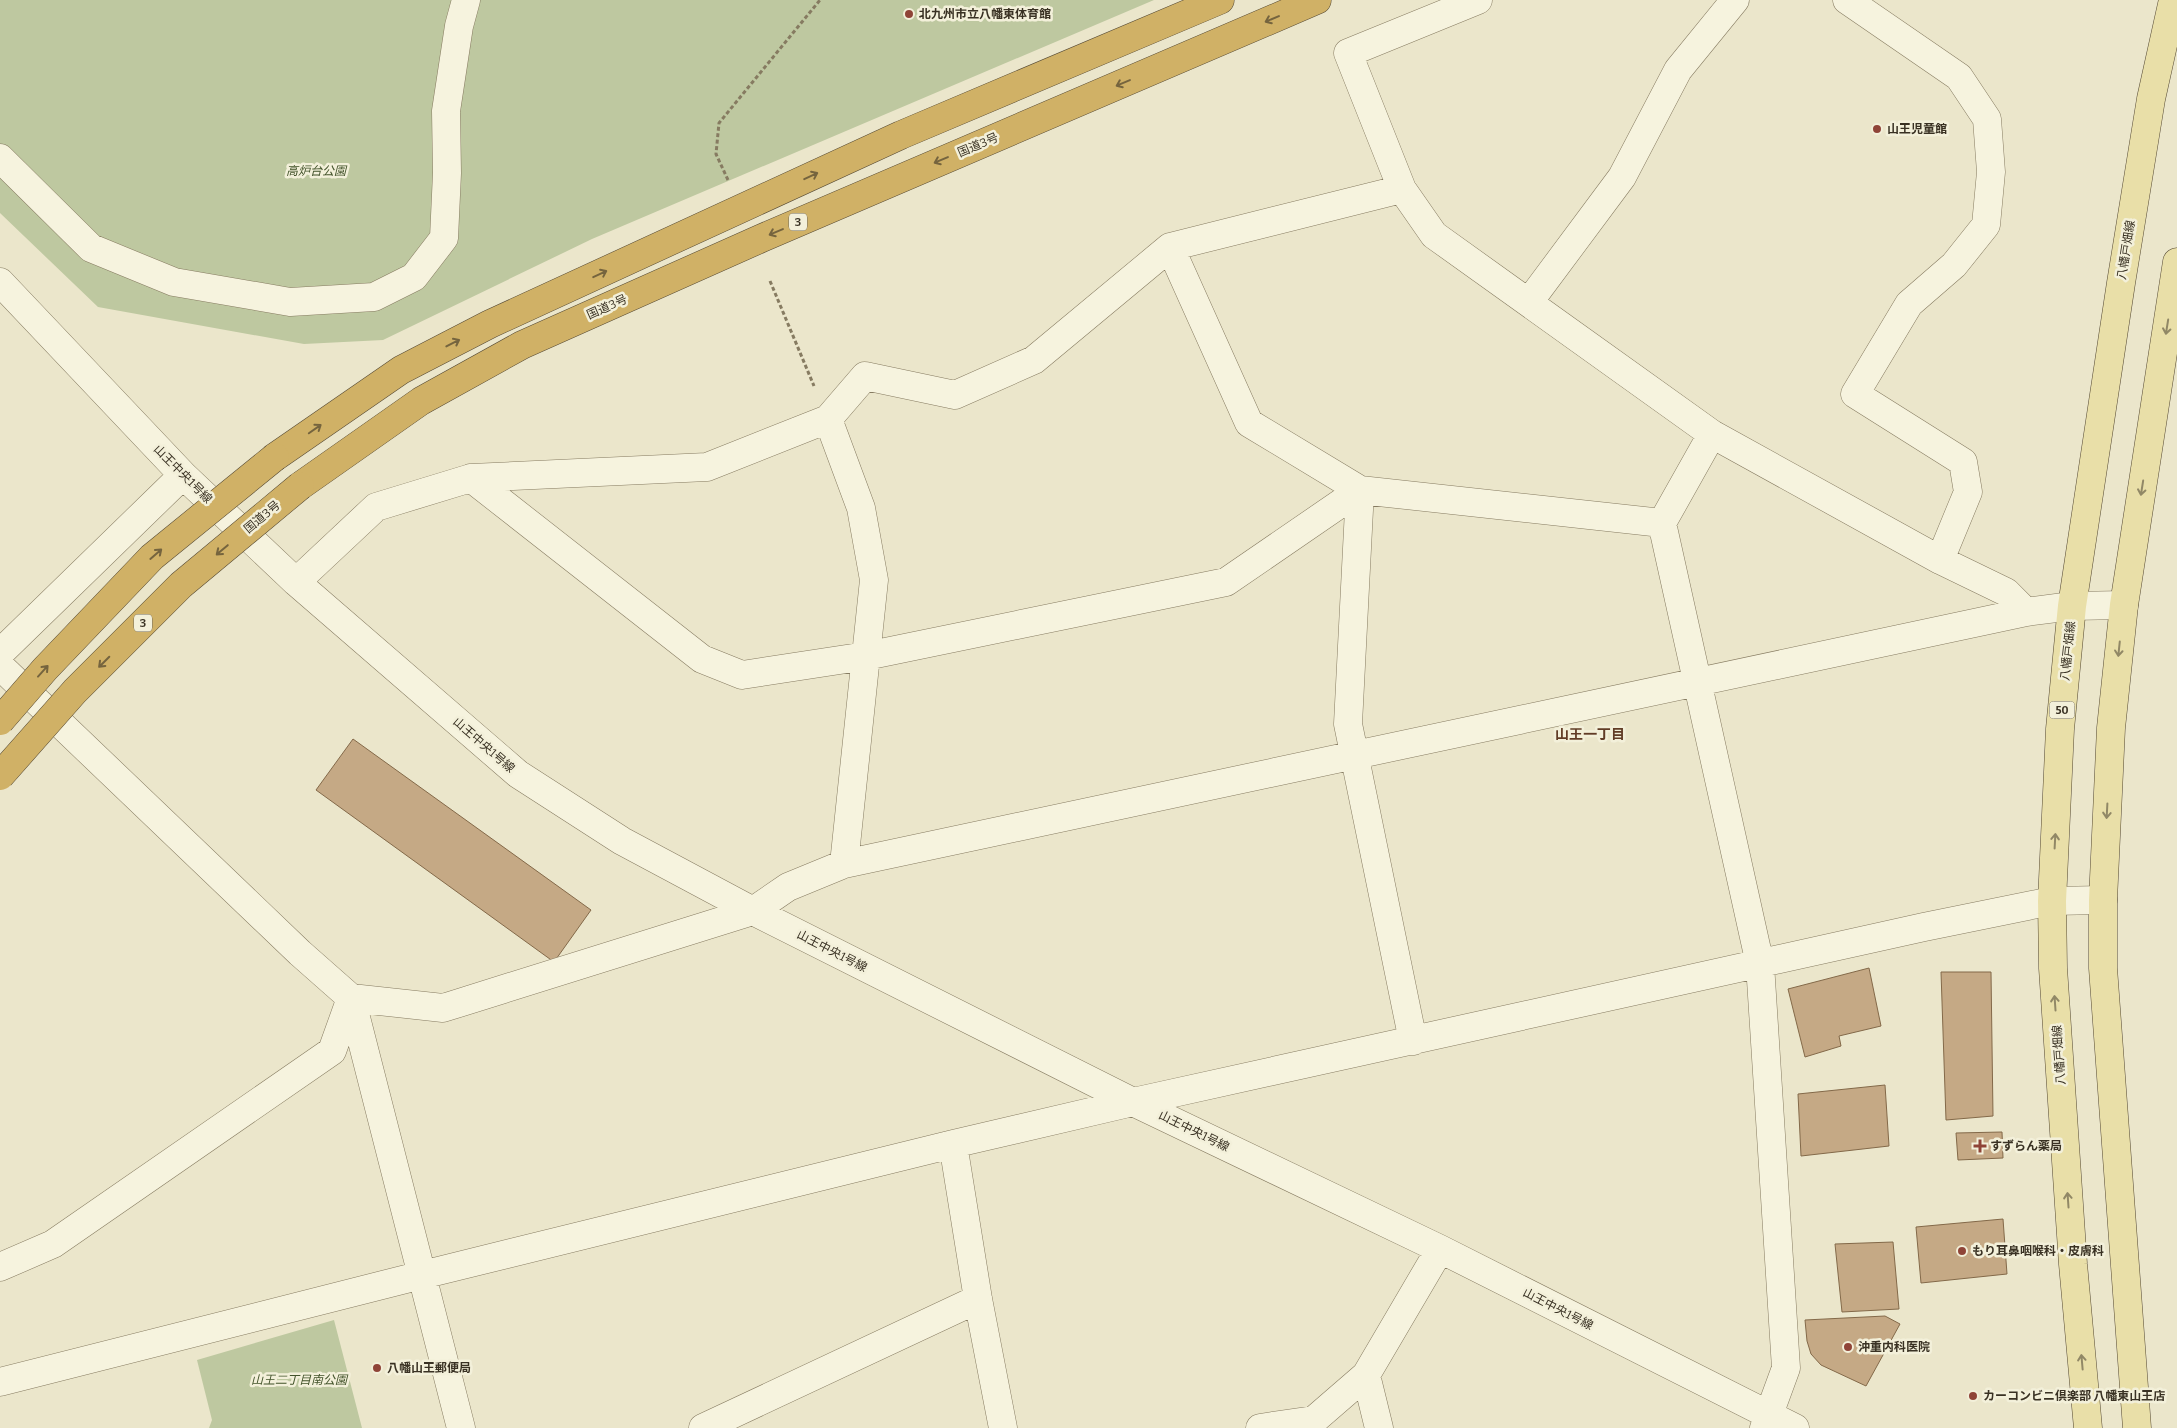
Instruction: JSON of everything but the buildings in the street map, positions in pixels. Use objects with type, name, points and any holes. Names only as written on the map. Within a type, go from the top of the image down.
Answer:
[{"type":"highway","points":[[0,721],[45,669],[152,557],[275,457],[401,370],[490,324],[901,135],[1220,0]]},
{"type":"highway","name":"国道3号","points":[[0,776],[76,690],[180,585],[300,486],[421,401],[522,345],[762,238],[1317,0]]},
{"type":"main road","name":"八幡戸畑線","points":[[2088,1428],[2067,1186],[2053,968],[2052,901],[2060,729],[2072,606],[2149,109],[2173,0]]},
{"type":"main road","points":[[2137,1428],[2103,968],[2103,900],[2111,728],[2124,605],[2177,262]]},
{"type":"street","points":[[0,158],[91,248],[174,282],[290,302],[374,297],[414,277],[444,238],[447,173],[446,111],[458,26],[466,0]]},
{"type":"street","points":[[1478,0],[1348,54],[1402,189],[1434,235],[1712,434],[1940,560],[2006,592],[2026,612]]},
{"type":"street","points":[[1529,302],[1622,177],[1678,70],[1734,0]]},
{"type":"street","points":[[1847,0],[1959,76],[1987,119],[1991,172],[1986,225],[1954,265],[1909,304],[1855,394],[1963,462],[1968,492],[1940,560]]},
{"type":"street","points":[[296,582],[376,507],[471,478],[706,468],[828,419],[864,376],[955,395],[1034,360],[1170,247],[1402,189]]},
{"type":"street","points":[[1170,247],[1249,423],[1360,490],[1662,523]]},
{"type":"street","name":"山王中央1号線","points":[[0,282],[183,475],[296,582],[518,774],[622,841],[753,911],[1133,1102],[1440,1249],[1766,1422],[1795,1428]]},
{"type":"street","points":[[828,419],[861,508],[874,580],[844,864]]},
{"type":"street","points":[[1712,434],[1662,523],[1760,964],[1786,1368],[1766,1422]]},
{"type":"street","points":[[0,653],[183,475]]},
{"type":"street","points":[[471,478],[702,659],[742,675],[866,656],[1226,582],[1360,490]]},
{"type":"street","points":[[1360,490],[1348,724],[1413,1041]]},
{"type":"street","points":[[351,998],[443,1008],[753,911],[788,887],[844,864],[2026,612],[2072,606],[2124,605]]},
{"type":"street","points":[[0,666],[300,952],[351,998],[461,1428]]},
{"type":"street","points":[[0,1382],[422,1275],[953,1144],[1133,1102],[1924,927],[2052,901],[2103,900]]},
{"type":"street","points":[[0,1267],[53,1244],[332,1051],[351,998]]},
{"type":"street","points":[[953,1144],[978,1299],[1003,1428]]},
{"type":"street","points":[[1260,1428],[1314,1420],[1366,1375],[1440,1249]]},
{"type":"street","points":[[704,1428],[978,1299]]},
{"type":"street","points":[[1366,1375],[1379,1428]]},
{"type":"path","points":[[732,188],[716,154],[719,123],[820,0]]},
{"type":"path","points":[[770,281],[828,419]]},
{"type":"green space","name":"高炉台公園","points":[[0,0],[1154,0],[592,239],[383,340],[304,344],[98,307],[0,213]]},
{"type":"green space","name":"山王二丁目南公園","points":[[334,1320],[362,1428],[209,1428],[212,1420],[197,1360]]},
{"type":"place","name":"北九州市立八幡東体育館","points":[[909,14]]},
{"type":"place","name":"山王児童館","points":[[1877,129]]},
{"type":"place","name":"すずらん薬局","points":[[1980,1146]]},
{"type":"place","name":"もり耳鼻咽喉科・皮膚科","points":[[1962,1251]]},
{"type":"place","name":"沖重内科医院","points":[[1848,1347]]},
{"type":"place","name":"八幡山王郵便局","points":[[377,1368]]},
{"type":"place","name":"カーコンビニ倶楽部 八幡東山王店","points":[[1973,1396]]},
{"type":"district","name":"山王一丁目","points":[[1590,734]]}]
